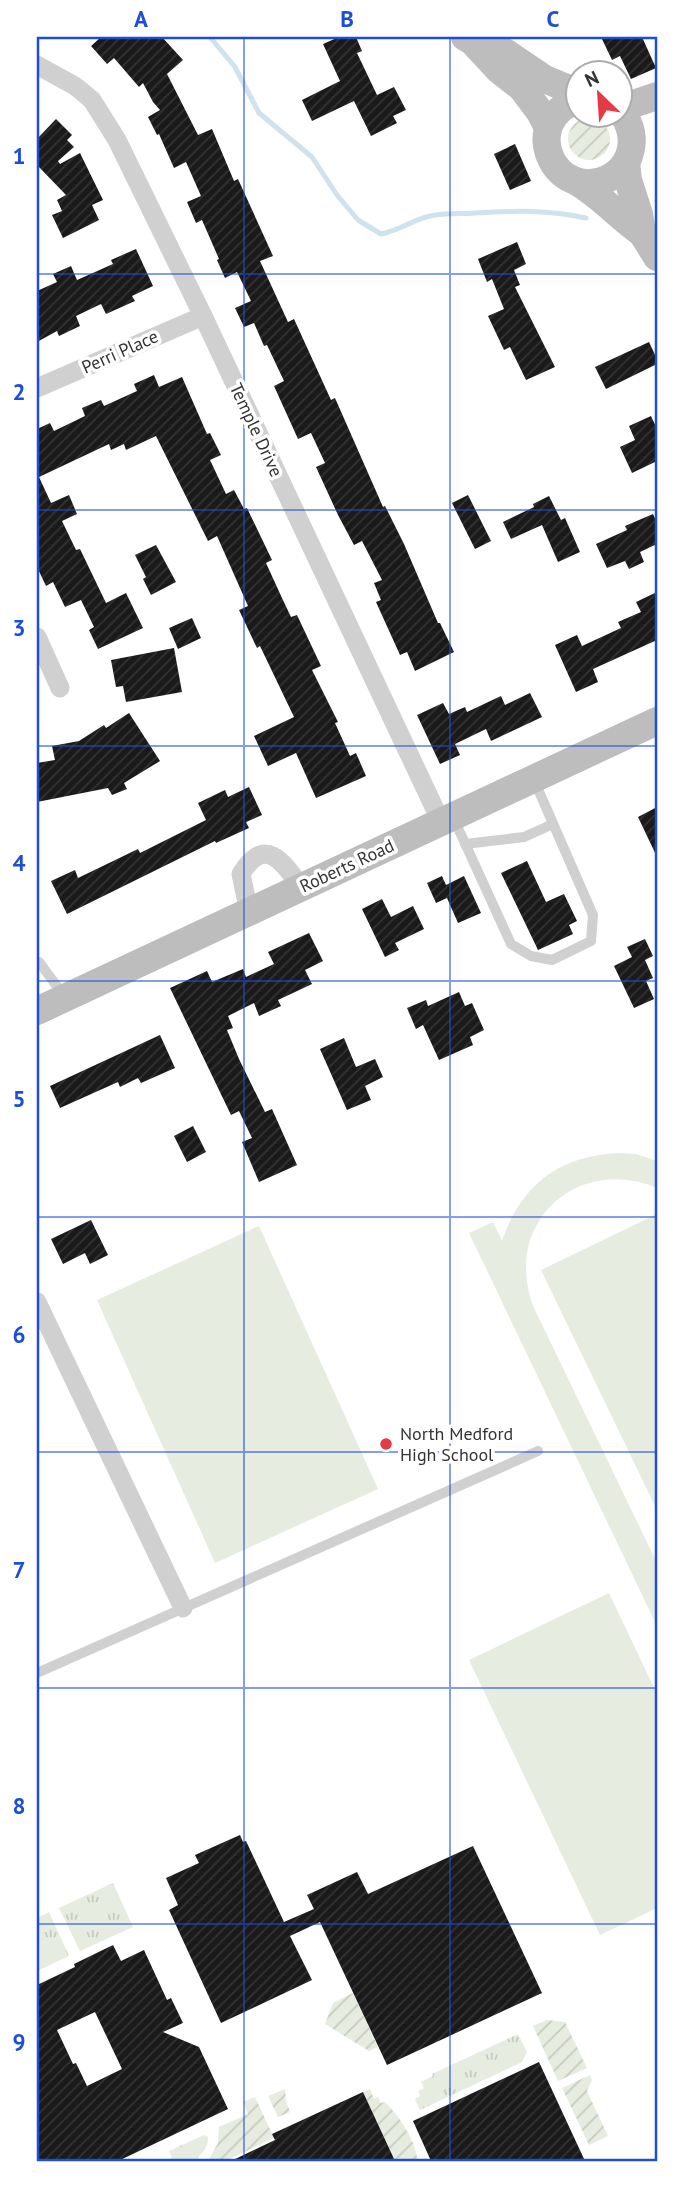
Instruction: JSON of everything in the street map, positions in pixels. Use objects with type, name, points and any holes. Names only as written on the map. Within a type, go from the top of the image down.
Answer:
[{"type":"street","points":[[468,39],[505,52],[545,79],[564,87]]},
{"type":"street","points":[[468,39],[499,70],[522,88],[548,128]]},
{"type":"street","name":"Temple Drive","points":[[37,65],[75,86],[92,100],[104,117],[447,820]]},
{"type":"street","points":[[634,104],[657,96]]},
{"type":"street","points":[[564,106],[559,109],[548,128],[547,151],[552,161],[558,170],[593,191],[642,233],[657,257]]},
{"type":"street","points":[[578,182],[600,182],[619,171],[629,151],[657,117]]},
{"type":"street","points":[[631,130],[628,180],[642,233]]},
{"type":"street","name":"Perri Place","points":[[37,388],[203,316]]},
{"type":"street","points":[[37,637],[60,688]]},
{"type":"street","name":"Roberts Road","points":[[37,1011],[657,721]]},
{"type":"street","points":[[249,912],[241,874],[248,862],[264,855],[276,856],[286,865],[301,887]]},
{"type":"street","points":[[37,1302],[183,1608]]},
{"type":"lane","points":[[447,820],[465,844],[511,944],[531,956],[552,960],[592,941],[593,915],[534,779]]},
{"type":"lane","points":[[465,844],[524,837],[553,824]]},
{"type":"lane","points":[[37,962],[65,997]]},
{"type":"lane","points":[[37,1673],[538,1451]]},
{"type":"green space","points":[[571,130],[608,131],[608,147],[604,154],[597,158],[581,158],[574,154],[570,147],[568,139]]},
{"type":"green space","points":[[618,1153],[636,1154],[657,1161],[657,1188],[627,1180],[599,1181],[574,1189],[553,1204],[537,1225],[528,1249],[526,1278],[534,1308],[657,1563],[657,1626],[469,1233],[493,1222],[502,1241],[520,1204],[531,1189],[545,1177],[578,1160]]},
{"type":"green space","points":[[657,1214],[657,1510],[541,1270]]},
{"type":"green space","points":[[259,1226],[378,1489],[215,1563],[97,1300]]},
{"type":"green space","points":[[609,1593],[657,1694],[657,1908],[600,1935],[469,1660]]},
{"type":"green space","points":[[113,1883],[133,1927],[80,1951],[59,1908]]},
{"type":"green space","points":[[49,1912],[69,1956],[37,1971],[37,1918]]},
{"type":"green space","points":[[353,1993],[378,2047],[369,2051],[325,2024],[333,2003]]},
{"type":"green space","points":[[547,2020],[565,2022],[587,2068],[558,2081],[533,2026]]},
{"type":"green space","points":[[518,2034],[527,2052],[522,2062],[420,2110],[415,2099],[420,2096],[418,2091],[424,2088],[421,2082],[433,2076],[432,2074]]},
{"type":"green space","points":[[590,2075],[592,2080],[587,2091],[608,2136],[589,2145],[562,2088]]},
{"type":"green space","points":[[285,2089],[290,2112],[278,2117],[268,2096]]},
{"type":"green space","points":[[370,2089],[374,2099],[378,2097],[381,2103],[385,2102],[401,2122],[410,2136],[418,2161],[395,2161],[363,2092]]},
{"type":"green space","points":[[255,2097],[274,2138],[225,2161],[208,2161],[218,2143],[219,2127],[248,2114],[243,2102]]},
{"type":"green space","points":[[204,2135],[208,2137],[207,2145],[196,2161],[165,2161],[172,2158],[169,2151]]},
{"type":"building","points":[[101,37],[162,37],[183,60],[167,74],[198,135],[212,129],[234,181],[238,179],[273,256],[260,261],[288,322],[294,319],[331,400],[335,398],[383,507],[385,506],[404,544],[438,623],[454,652],[415,671],[407,652],[400,655],[376,602],[381,600],[374,583],[382,580],[362,541],[354,545],[338,515],[316,467],[325,463],[311,433],[298,439],[274,386],[284,381],[267,345],[264,346],[254,323],[244,327],[235,308],[251,301],[237,272],[225,278],[202,220],[196,223],[187,202],[201,196],[186,162],[174,168],[148,117],[160,110],[143,83],[139,87],[114,58],[107,64],[91,46]]},
{"type":"building","points":[[339,37],[356,37],[362,51],[357,53],[377,95],[394,87],[406,110],[393,116],[397,123],[371,136],[354,101],[312,121],[302,100],[340,81],[323,44]]},
{"type":"building","points":[[601,37],[642,37],[656,68],[634,78],[634,60],[622,60],[620,56],[612,60]]},
{"type":"building","points":[[56,119],[72,135],[67,140],[74,147],[58,161],[60,164],[80,153],[103,200],[92,205],[99,220],[63,238],[52,215],[62,211],[57,200],[66,195],[37,165],[37,139]]},
{"type":"building","points":[[515,144],[531,181],[510,190],[494,154]]},
{"type":"building","points":[[517,242],[526,264],[514,270],[520,285],[515,287],[555,367],[526,380],[510,347],[504,350],[488,316],[504,309],[492,279],[487,282],[478,259]]},
{"type":"building","points":[[136,249],[153,286],[132,296],[135,301],[106,314],[101,304],[76,316],[80,326],[59,336],[57,331],[37,342],[37,291],[57,282],[53,274],[71,266],[77,280],[113,264],[111,260]]},
{"type":"building","points":[[649,342],[657,364],[606,389],[595,367]]},
{"type":"building","points":[[154,375],[159,387],[182,377],[207,434],[210,433],[221,455],[210,460],[226,494],[234,490],[244,509],[247,508],[272,560],[266,563],[282,598],[291,617],[297,615],[321,666],[312,670],[338,722],[335,723],[350,756],[356,753],[366,776],[316,798],[296,753],[268,766],[254,736],[294,717],[260,646],[257,648],[239,610],[248,606],[217,536],[208,541],[156,436],[126,450],[124,444],[111,450],[109,444],[39,477],[51,503],[69,495],[77,514],[62,521],[76,550],[80,549],[106,603],[126,593],[143,628],[98,649],[89,630],[94,627],[81,600],[65,607],[53,582],[46,586],[37,567],[37,429],[50,423],[54,431],[85,416],[82,408],[101,400],[104,406],[137,391],[134,384]]},
{"type":"building","points":[[651,416],[657,429],[657,461],[632,473],[620,447],[635,440],[629,426]]},
{"type":"building","points":[[468,495],[491,541],[475,549],[452,503]]},
{"type":"building","points":[[549,496],[561,520],[565,518],[580,552],[558,562],[542,525],[511,539],[503,522],[534,507],[533,504]]},
{"type":"building","points":[[653,514],[657,523],[657,544],[640,552],[644,562],[629,569],[625,561],[607,568],[596,544],[627,530],[625,526]]},
{"type":"building","points":[[156,545],[176,582],[151,595],[135,555]]},
{"type":"building","points":[[657,592],[657,640],[593,669],[598,682],[576,692],[555,645],[577,635],[582,646],[621,628],[618,622],[641,612],[636,602]]},
{"type":"building","points":[[192,618],[201,638],[178,649],[169,628]]},
{"type":"building","points":[[174,648],[182,692],[126,702],[123,686],[116,687],[111,660]]},
{"type":"building","points":[[530,693],[542,717],[491,741],[486,729],[455,744],[460,755],[440,764],[417,715],[443,703],[449,714],[465,707],[467,712],[501,696],[505,705]]},
{"type":"building","points":[[129,713],[160,761],[124,783],[127,789],[112,795],[108,788],[37,802],[37,763],[55,760],[52,746],[79,741]]},
{"type":"building","points":[[249,787],[262,815],[246,822],[249,828],[216,843],[215,841],[67,914],[51,881],[75,870],[78,878],[138,849],[140,853],[206,820],[198,803],[225,790],[228,797]]},
{"type":"building","points":[[657,807],[657,857],[638,817]]},
{"type":"building","points":[[527,861],[546,902],[564,894],[577,921],[569,925],[573,934],[538,950],[501,873]]},
{"type":"building","points":[[442,876],[446,885],[464,876],[481,913],[458,923],[447,898],[436,903],[427,883]]},
{"type":"building","points":[[382,899],[391,917],[413,906],[424,929],[395,943],[399,950],[385,957],[362,909]]},
{"type":"building","points":[[309,933],[323,961],[305,970],[312,984],[278,1000],[281,1006],[259,1016],[254,1003],[228,1016],[233,1028],[227,1030],[239,1059],[265,1112],[272,1109],[297,1165],[259,1182],[242,1142],[252,1138],[239,1111],[231,1115],[170,988],[207,971],[212,982],[243,969],[246,977],[274,964],[268,952]]},
{"type":"building","points":[[645,939],[653,956],[645,960],[653,978],[646,981],[654,999],[634,1008],[614,966],[632,957],[627,947]]},
{"type":"building","points":[[459,992],[465,1006],[472,1003],[484,1030],[470,1037],[473,1045],[439,1060],[423,1025],[416,1029],[407,1008],[426,1000],[428,1006]]},
{"type":"building","points":[[160,1035],[175,1068],[141,1083],[138,1078],[120,1087],[118,1082],[60,1108],[50,1086]]},
{"type":"building","points":[[344,1038],[356,1067],[375,1059],[383,1077],[365,1086],[371,1100],[347,1110],[320,1049]]},
{"type":"building","points":[[193,1126],[206,1152],[187,1162],[174,1136]]},
{"type":"building","points":[[91,1220],[108,1255],[90,1264],[85,1253],[63,1264],[51,1239]]},
{"type":"building","points":[[240,1835],[243,1842],[246,1841],[284,1922],[314,1909],[307,1895],[357,1872],[368,1894],[473,1846],[542,1993],[387,2065],[320,1922],[290,1936],[312,1980],[221,2023],[169,1910],[178,1905],[166,1878],[199,1863],[195,1855]]},
{"type":"building","points":[[113,1945],[121,1961],[144,1950],[167,2000],[171,1998],[183,2023],[163,2032],[199,2047],[228,2109],[118,2161],[37,2161],[37,1985],[75,1967],[74,1964]],"holes":[[[95,2012],[122,2069],[87,2086],[57,2030]]]},
{"type":"building","points":[[539,2062],[585,2161],[431,2161],[413,2121]]},
{"type":"building","points":[[363,2092],[395,2161],[231,2161],[275,2140],[272,2134]]},
{"type":"waterway","points":[[210,37],[235,67],[259,113],[312,157],[337,195],[358,220],[381,234],[441,214],[530,211],[586,218]]},
{"type":"place","name":"North Medford High School","points":[[386,1444]]}]
